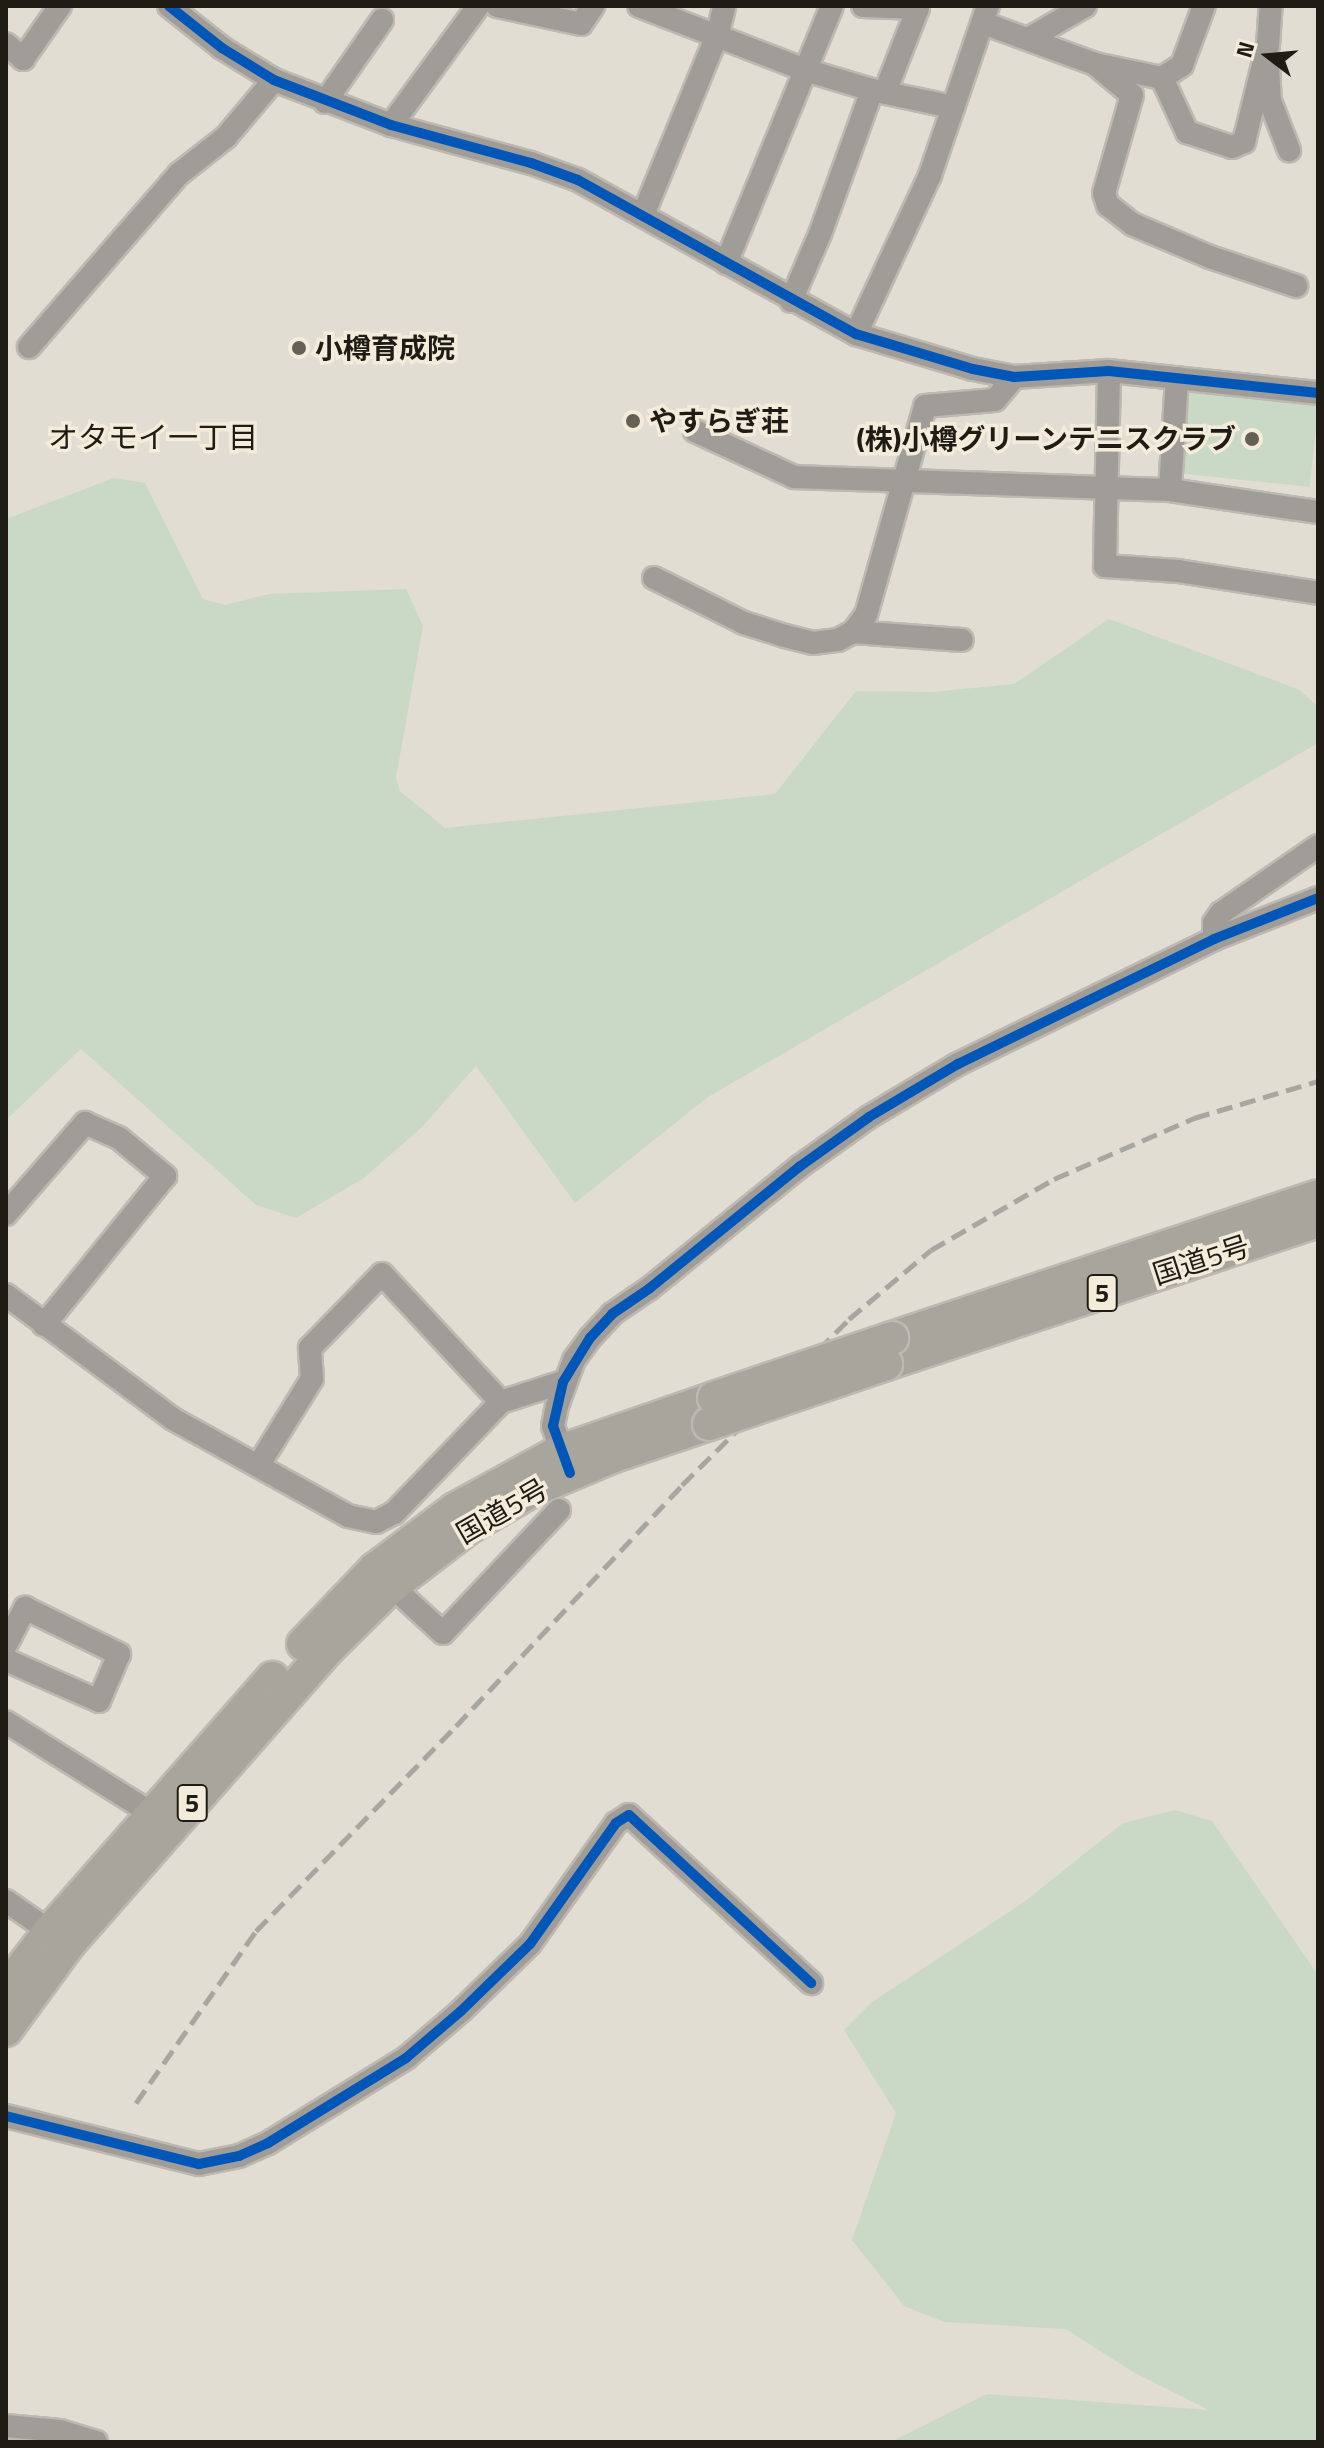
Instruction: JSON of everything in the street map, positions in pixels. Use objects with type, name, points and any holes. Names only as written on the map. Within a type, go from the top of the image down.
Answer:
[{"type":"highway","name":"国道5号","points":[[6,1988],[59,1938],[162,1819],[383,1578],[455,1509],[566,1462],[889,1351],[1318,1196]]},
{"type":"highway","name":"国道5号","points":[[889,1351],[1318,1221]]},
{"type":"highway","name":"国道5号","points":[[6,2030],[59,1938]]},
{"type":"street","points":[[6,44],[23,59],[60,6]]},
{"type":"street","points":[[169,6],[222,48],[274,80],[391,125],[531,163],[578,180],[791,301],[856,334],[973,369],[1014,377],[1109,371],[1318,393]]},
{"type":"street","points":[[391,125],[478,6]]},
{"type":"street","points":[[497,6],[581,24],[593,6]]},
{"type":"street","points":[[639,6],[718,33],[805,70],[879,91],[953,107]]},
{"type":"street","points":[[643,215],[718,33],[724,6]]},
{"type":"street","points":[[726,263],[832,6]]},
{"type":"street","points":[[791,301],[879,91],[918,8],[863,6]]},
{"type":"street","points":[[1028,39],[1085,6]]},
{"type":"street","points":[[856,334],[930,175],[985,14],[1028,39],[1095,64],[1162,78],[1182,65],[1204,6]]},
{"type":"street","points":[[1271,6],[1268,45],[1270,101],[1289,150]]},
{"type":"street","points":[[325,102],[382,20]]},
{"type":"street","points":[[1162,78],[1187,132],[1232,147],[1244,142],[1268,45]]},
{"type":"street","points":[[1095,64],[1132,95],[1104,193],[1108,205],[1132,224],[1210,257],[1296,286]]},
{"type":"street","points":[[29,347],[179,174],[226,137],[274,80]]},
{"type":"street","points":[[1109,371],[1105,566],[1178,571],[1318,593]]},
{"type":"street","points":[[654,578],[744,623],[785,636],[813,643],[838,640],[853,632],[866,615],[925,406],[995,400],[1014,377]]},
{"type":"street","points":[[1170,490],[1177,378]]},
{"type":"street","points":[[695,431],[794,477],[1170,490],[1318,512]]},
{"type":"street","points":[[853,632],[962,640]]},
{"type":"street","points":[[1214,939],[1214,923],[1221,913],[1318,846]]},
{"type":"street","points":[[566,1462],[553,1426],[563,1382],[574,1360],[612,1314],[650,1288],[799,1167],[869,1117],[958,1064],[1214,939],[1318,898]]},
{"type":"street","points":[[6,1214],[85,1123],[119,1138],[165,1176],[44,1325]]},
{"type":"street","points":[[258,1466],[312,1379],[310,1348],[382,1274],[501,1402]]},
{"type":"street","points":[[6,1295],[173,1419],[348,1516],[376,1522],[394,1513],[501,1402],[563,1382]]},
{"type":"street","points":[[383,1578],[443,1633],[559,1510]]},
{"type":"street","points":[[6,1645],[25,1608],[119,1654],[99,1701],[6,1660]]},
{"type":"street","points":[[6,1722],[162,1819]]},
{"type":"street","points":[[6,2116],[199,2164],[239,2156],[268,2143],[406,2058],[461,2011],[530,1944],[616,1823],[629,1815],[811,1983]]},
{"type":"street","points":[[6,1901],[59,1938]]},
{"type":"street","points":[[6,2426],[60,2431],[96,2442]]},
{"type":"green space","name":"(株)小樽グリーンテニスクラブ","points":[[1190,392],[1318,405],[1310,487],[1181,474]]},
{"type":"green space","points":[[114,478],[145,483],[203,599],[225,605],[269,594],[406,589],[423,626],[396,778],[400,791],[445,828],[775,794],[856,691],[932,692],[1014,684],[1109,619],[1300,690],[1318,707],[1318,743],[708,1097],[575,1203],[476,1066],[422,1127],[364,1178],[296,1218],[256,1205],[81,1049],[6,1120],[6,519]]},
{"type":"green space","points":[[1175,1810],[1212,1821],[1318,1975],[1318,2442],[891,2442],[987,2394],[1209,2410],[1133,2372],[1066,2329],[944,2322],[904,2306],[852,2240],[896,2113],[844,2030],[872,2002],[1024,1902],[1123,1823]]},
{"type":"railway","points":[[136,2103],[256,1931],[456,1726],[682,1485],[849,1319],[931,1250],[1054,1179],[1194,1118],[1318,1081]]},
{"type":"cycle path","points":[[169,6],[222,48],[274,80],[391,125],[531,163],[578,180],[856,334],[973,369],[1014,377],[1109,371],[1318,393]]},
{"type":"cycle path","points":[[570,1473],[553,1426],[563,1382],[590,1338],[612,1314],[650,1288],[799,1167],[869,1117],[958,1064],[1214,939],[1318,898]]},
{"type":"cycle path","points":[[6,2116],[199,2164],[239,2156],[268,2143],[406,2058],[461,2011],[530,1944],[616,1823],[629,1815],[811,1983]]},
{"type":"place","name":"小樽育成院","points":[[299,348]]},
{"type":"place","name":"やすらぎ荘","points":[[633,421]]},
{"type":"place","name":"(株)小樽グリーンテニスクラブ","points":[[1252,439]]},
{"type":"district","name":"オタモイ一丁目","points":[[153,437]]}]
